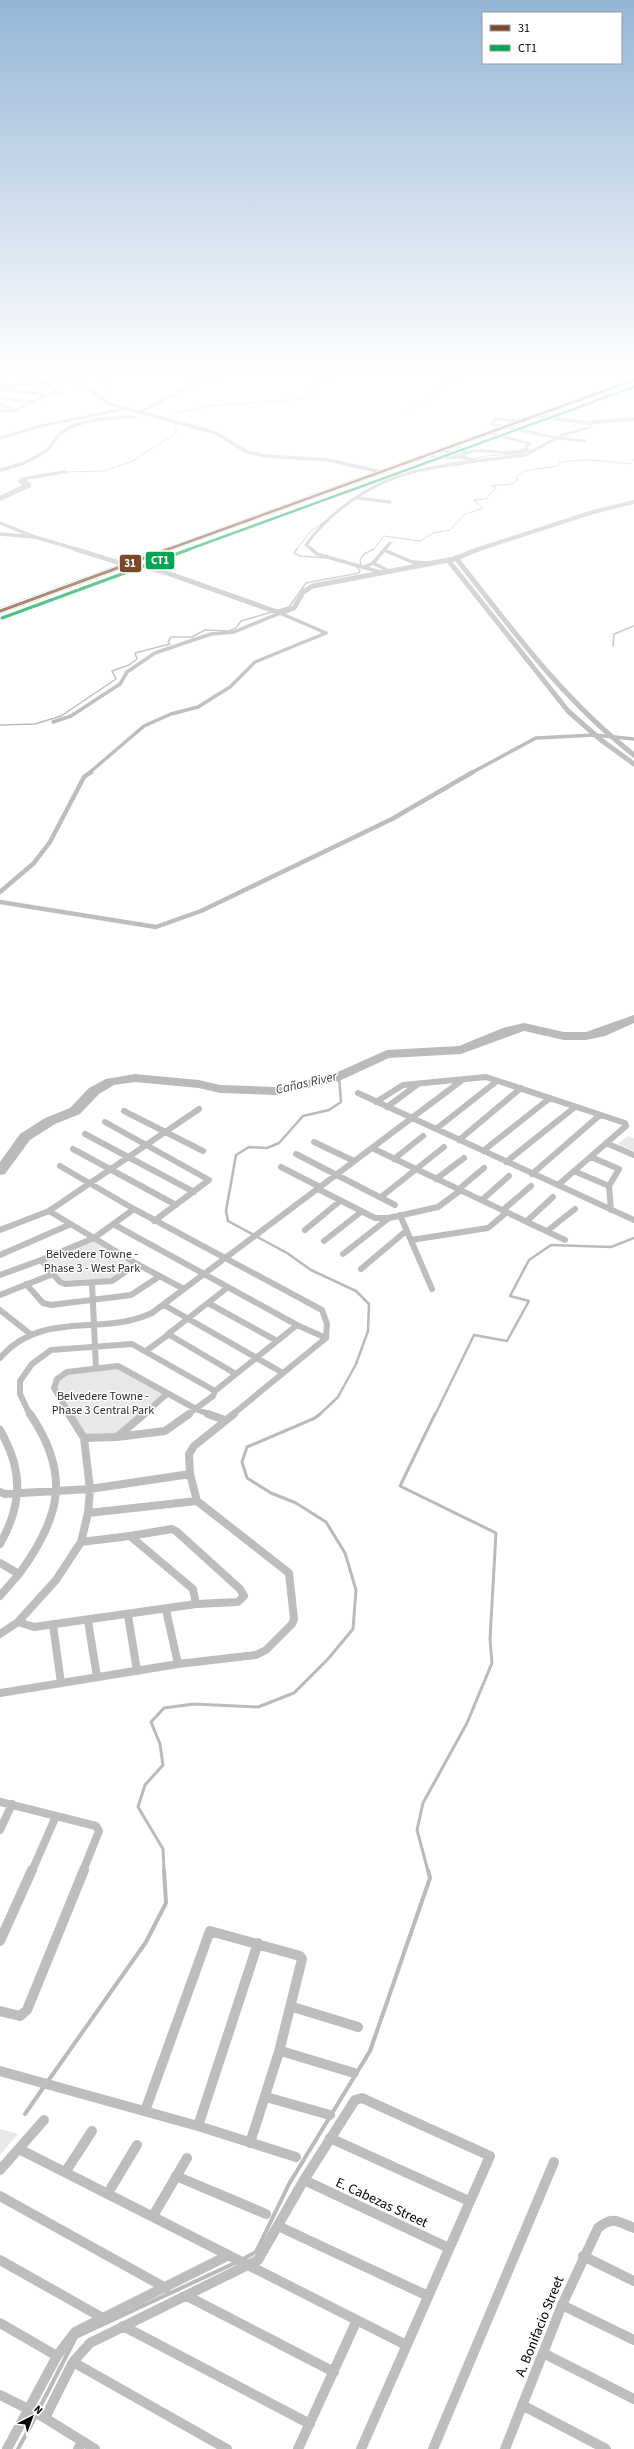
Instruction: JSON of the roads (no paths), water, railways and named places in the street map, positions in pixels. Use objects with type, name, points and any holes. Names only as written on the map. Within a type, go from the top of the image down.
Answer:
[{"type":"main road","points":[[0,611],[336,489]]},
{"type":"main road","points":[[132,563],[168,573],[276,612],[295,608],[299,605],[303,592],[313,586],[456,558],[509,538],[594,512],[634,502]]},
{"type":"main road","points":[[456,558],[568,697],[608,737],[634,755]]},
{"type":"main road","points":[[448,560],[568,711],[595,735],[634,764]]},
{"type":"street","points":[[368,489],[318,528],[306,545],[317,554],[364,566],[380,572]]},
{"type":"street","points":[[357,498],[390,502]]},
{"type":"street","points":[[0,523],[35,536],[126,565]]},
{"type":"street","points":[[0,534],[35,536]]},
{"type":"street","points":[[364,566],[373,563],[390,544]]},
{"type":"street","points":[[384,550],[412,562],[429,564]]},
{"type":"street","points":[[373,563],[389,571]]},
{"type":"street","points":[[0,892],[34,862],[50,842],[84,777],[109,758],[144,726],[171,714],[198,707],[230,687],[255,662],[326,633],[276,612],[234,632],[211,634],[155,653],[127,672],[120,684],[108,688],[68,718],[53,722]]},
{"type":"street","points":[[0,902],[147,927],[156,927],[201,911],[392,819],[434,793],[536,738],[595,735],[634,739]]},
{"type":"street","points":[[376,1102],[403,1085],[461,1081],[486,1077],[625,1123],[626,1126],[558,1185]]},
{"type":"street","points":[[0,1358],[17,1341],[30,1333],[93,1324],[137,1320],[152,1314],[461,1081]]},
{"type":"street","points":[[436,1129],[497,1081]]},
{"type":"street","points":[[387,1107],[418,1084]]},
{"type":"street","points":[[459,1140],[521,1088]]},
{"type":"street","points":[[358,1094],[634,1220]]},
{"type":"street","points":[[483,1151],[550,1098]]},
{"type":"street","points":[[506,1162],[575,1106]]},
{"type":"street","points":[[0,1230],[49,1211],[199,1109]]},
{"type":"street","points":[[124,1111],[203,1151]]},
{"type":"street","points":[[532,1174],[600,1115]]},
{"type":"street","points":[[104,1122],[208,1177],[210,1180],[154,1221]]},
{"type":"street","points":[[85,1134],[130,1156],[194,1192]]},
{"type":"street","points":[[394,1159],[423,1136]]},
{"type":"street","points":[[314,1142],[354,1161]]},
{"type":"street","points":[[606,1143],[634,1155]]},
{"type":"street","points":[[381,1197],[444,1147]]},
{"type":"street","points":[[372,1148],[565,1240]]},
{"type":"street","points":[[73,1149],[176,1205]]},
{"type":"street","points":[[296,1154],[395,1205]]},
{"type":"street","points":[[590,1157],[619,1170],[609,1186],[611,1210]]},
{"type":"street","points":[[436,1179],[464,1158]]},
{"type":"street","points":[[0,1693],[178,1664],[262,1654],[292,1624],[294,1619],[292,1582],[286,1570],[197,1501],[190,1474],[189,1451],[326,1338],[328,1324],[322,1310],[154,1221],[60,1166]]},
{"type":"street","points":[[281,1167],[340,1201],[375,1218],[390,1218],[438,1207],[460,1190],[484,1168]]},
{"type":"street","points":[[574,1171],[609,1186]]},
{"type":"street","points":[[482,1200],[509,1176]]},
{"type":"street","points":[[411,1240],[488,1228],[531,1186]]},
{"type":"street","points":[[526,1221],[553,1197]]},
{"type":"street","points":[[305,1230],[340,1201]]},
{"type":"street","points":[[547,1231],[575,1209]]},
{"type":"street","points":[[0,1275],[94,1238],[134,1210]]},
{"type":"street","points":[[49,1211],[137,1264],[184,1289]]},
{"type":"street","points":[[324,1241],[361,1212]]},
{"type":"street","points":[[400,1215],[432,1289]]},
{"type":"street","points":[[343,1254],[390,1218]]},
{"type":"street","points":[[0,1255],[71,1224]]},
{"type":"street","points":[[113,1224],[227,1288],[297,1325],[326,1338]]},
{"type":"street","points":[[361,1269],[406,1231]]},
{"type":"street","points":[[41,1260],[60,1282],[65,1284],[112,1281],[137,1264]]},
{"type":"street","points":[[0,1295],[53,1274]]},
{"type":"street","points":[[26,1284],[46,1305],[131,1296],[160,1276]]},
{"type":"street","points":[[92,1283],[96,1368]]},
{"type":"street","points":[[146,1351],[227,1288]]},
{"type":"street","points":[[208,1303],[277,1341]]},
{"type":"street","points":[[164,1304],[283,1373]]},
{"type":"street","points":[[0,1310],[30,1333]]},
{"type":"street","points":[[84,1438],[117,1437],[165,1431],[213,1396],[215,1391],[297,1325]]},
{"type":"street","points":[[168,1335],[236,1374]]},
{"type":"street","points":[[0,1596],[19,1574],[38,1548],[49,1520],[57,1492],[56,1468],[45,1436],[25,1408],[20,1394],[20,1381],[32,1364],[52,1350],[132,1344],[215,1391]]},
{"type":"street","points":[[0,1634],[18,1622],[56,1580],[81,1542],[88,1513],[90,1489],[84,1438],[54,1388],[61,1375],[96,1368],[121,1367],[196,1409],[225,1420]]},
{"type":"street","points":[[117,1437],[167,1394]]},
{"type":"street","points":[[0,1430],[15,1459],[18,1493],[14,1511],[0,1544]]},
{"type":"street","points":[[0,1492],[57,1492],[90,1489],[190,1474]]},
{"type":"street","points":[[88,1513],[197,1501]]},
{"type":"street","points":[[18,1622],[34,1627],[88,1621],[166,1610],[196,1604],[238,1602],[244,1596],[240,1589],[172,1529],[81,1542]]},
{"type":"street","points":[[130,1536],[193,1589],[196,1604]]},
{"type":"street","points":[[0,1563],[19,1574]]},
{"type":"street","points":[[166,1610],[178,1664]]},
{"type":"street","points":[[128,1615],[137,1671]]},
{"type":"street","points":[[88,1621],[97,1677]]},
{"type":"street","points":[[52,1625],[61,1683]]},
{"type":"street","points":[[0,1802],[96,1826],[99,1831],[26,2010],[20,2016],[0,2011]]},
{"type":"street","points":[[0,1830],[12,1804]]},
{"type":"street","points":[[0,1941],[56,1816]]},
{"type":"street","points":[[145,2111],[210,1931],[258,1943],[300,1956],[302,1959],[293,2007],[281,2051],[250,2143]]},
{"type":"street","points":[[198,2126],[258,1943]]},
{"type":"street","points":[[293,2007],[358,2027]]},
{"type":"street","points":[[281,2051],[354,2073]]},
{"type":"street","points":[[0,2071],[198,2126],[296,2157]]},
{"type":"street","points":[[266,2097],[330,2115]]},
{"type":"street","points":[[36,2414],[57,2356],[75,2332],[101,2317],[166,2288],[237,2261],[262,2255],[304,2180],[330,2138],[356,2100],[362,2098],[490,2156],[360,2449]]},
{"type":"street","points":[[0,2170],[44,2120]]},
{"type":"street","points":[[66,2171],[92,2131]]},
{"type":"street","points":[[330,2138],[470,2201]]},
{"type":"street","points":[[108,2193],[137,2146]]},
{"type":"street","points":[[18,2149],[66,2171],[237,2261],[406,2345]]},
{"type":"street","points":[[153,2216],[187,2158]]},
{"type":"street","points":[[433,2449],[554,2162]]},
{"type":"street","points":[[176,2176],[266,2214]]},
{"type":"street","name":"E. Cabezas Street","points":[[304,2180],[449,2248]]},
{"type":"street","points":[[0,2196],[166,2288]]},
{"type":"street","name":"A. Bonifacio Street","points":[[505,2449],[562,2304],[583,2256],[598,2228],[608,2220],[614,2220],[634,2228]]},
{"type":"street","points":[[278,2226],[428,2296]]},
{"type":"street","points":[[583,2256],[634,2281]]},
{"type":"street","points":[[0,2260],[101,2317]]},
{"type":"street","points":[[7,2449],[36,2414],[73,2362],[90,2343],[186,2296],[237,2261]]},
{"type":"street","points":[[186,2296],[334,2372]]},
{"type":"street","points":[[562,2304],[634,2340]]},
{"type":"street","points":[[298,2449],[358,2320]]},
{"type":"street","points":[[0,2323],[57,2356]]},
{"type":"street","points":[[123,2326],[310,2424]]},
{"type":"street","points":[[543,2353],[634,2399]]},
{"type":"street","points":[[73,2362],[227,2449]]},
{"type":"street","points":[[0,2395],[36,2414],[80,2445],[95,2449]]},
{"type":"street","points":[[522,2405],[606,2449]]},
{"type":"waterway","points":[[0,499],[18,489]]},
{"type":"waterway","points":[[361,493],[368,489]]},
{"type":"waterway","points":[[374,549],[384,536],[420,541],[433,533],[450,530],[464,515],[483,508],[474,500],[486,499],[495,489]]},
{"type":"waterway","points":[[296,550],[311,531],[327,520]]},
{"type":"waterway","points":[[297,549],[294,553],[300,556],[327,558]]},
{"type":"waterway","points":[[361,565],[360,560],[364,554],[374,549]]},
{"type":"waterway","points":[[0,725],[35,724],[61,716],[116,679],[112,671],[129,665],[137,659],[135,653],[170,644],[168,642],[171,637],[192,637],[205,630],[229,631],[236,628],[241,621],[289,607],[306,583],[359,573],[360,570],[355,566]]},
{"type":"waterway","points":[[613,646],[614,634],[634,626]]},
{"type":"waterway","name":"Cañas River","points":[[0,1171],[25,1137],[50,1121],[75,1111],[94,1091],[110,1082],[135,1078],[199,1084],[220,1089],[275,1091],[335,1078],[387,1054],[461,1050],[507,1031],[524,1027],[564,1036],[586,1036],[601,1033],[634,1019]]},
{"type":"waterway","points":[[319,1415],[338,1397],[356,1364],[368,1331],[369,1304],[356,1291],[311,1270],[287,1253],[228,1221],[226,1211],[236,1155],[249,1147],[267,1148],[279,1143],[303,1116],[329,1110],[341,1102],[339,1076]]},
{"type":"waterway","points":[[435,1415],[474,1335],[507,1341],[529,1301],[510,1296],[529,1260],[551,1245],[611,1247],[634,1238]]},
{"type":"waterway","points":[[164,1871],[163,1849],[138,1807],[145,1785],[163,1765],[160,1744],[151,1722],[164,1708],[194,1704],[258,1707],[294,1693],[328,1659],[353,1629],[356,1590],[345,1553],[326,1522],[296,1503],[271,1493],[247,1478],[242,1462],[247,1447],[315,1418],[320,1414]]},
{"type":"waterway","points":[[428,1871],[417,1830],[423,1803],[467,1723],[492,1663],[490,1639],[496,1533],[400,1486],[435,1414]]},
{"type":"waterway","points":[[48,2081],[146,1942],[166,1903],[164,1870]]},
{"type":"waterway","points":[[243,2259],[256,2252],[289,2184],[370,2051],[430,1878],[428,1870]]},
{"type":"waterway","points":[[25,2114],[45,2085]]},
{"type":"waterway","points":[[38,2411],[76,2337],[237,2262]]},
{"type":"waterway","points":[[18,2449],[36,2416]]},
{"type":"park label","name":"Belvedere Towne - Phase 3 - West Park","points":[[92,1261]]},
{"type":"park label","name":"Belvedere Towne - Phase 3 Central Park","points":[[103,1403]]}]
